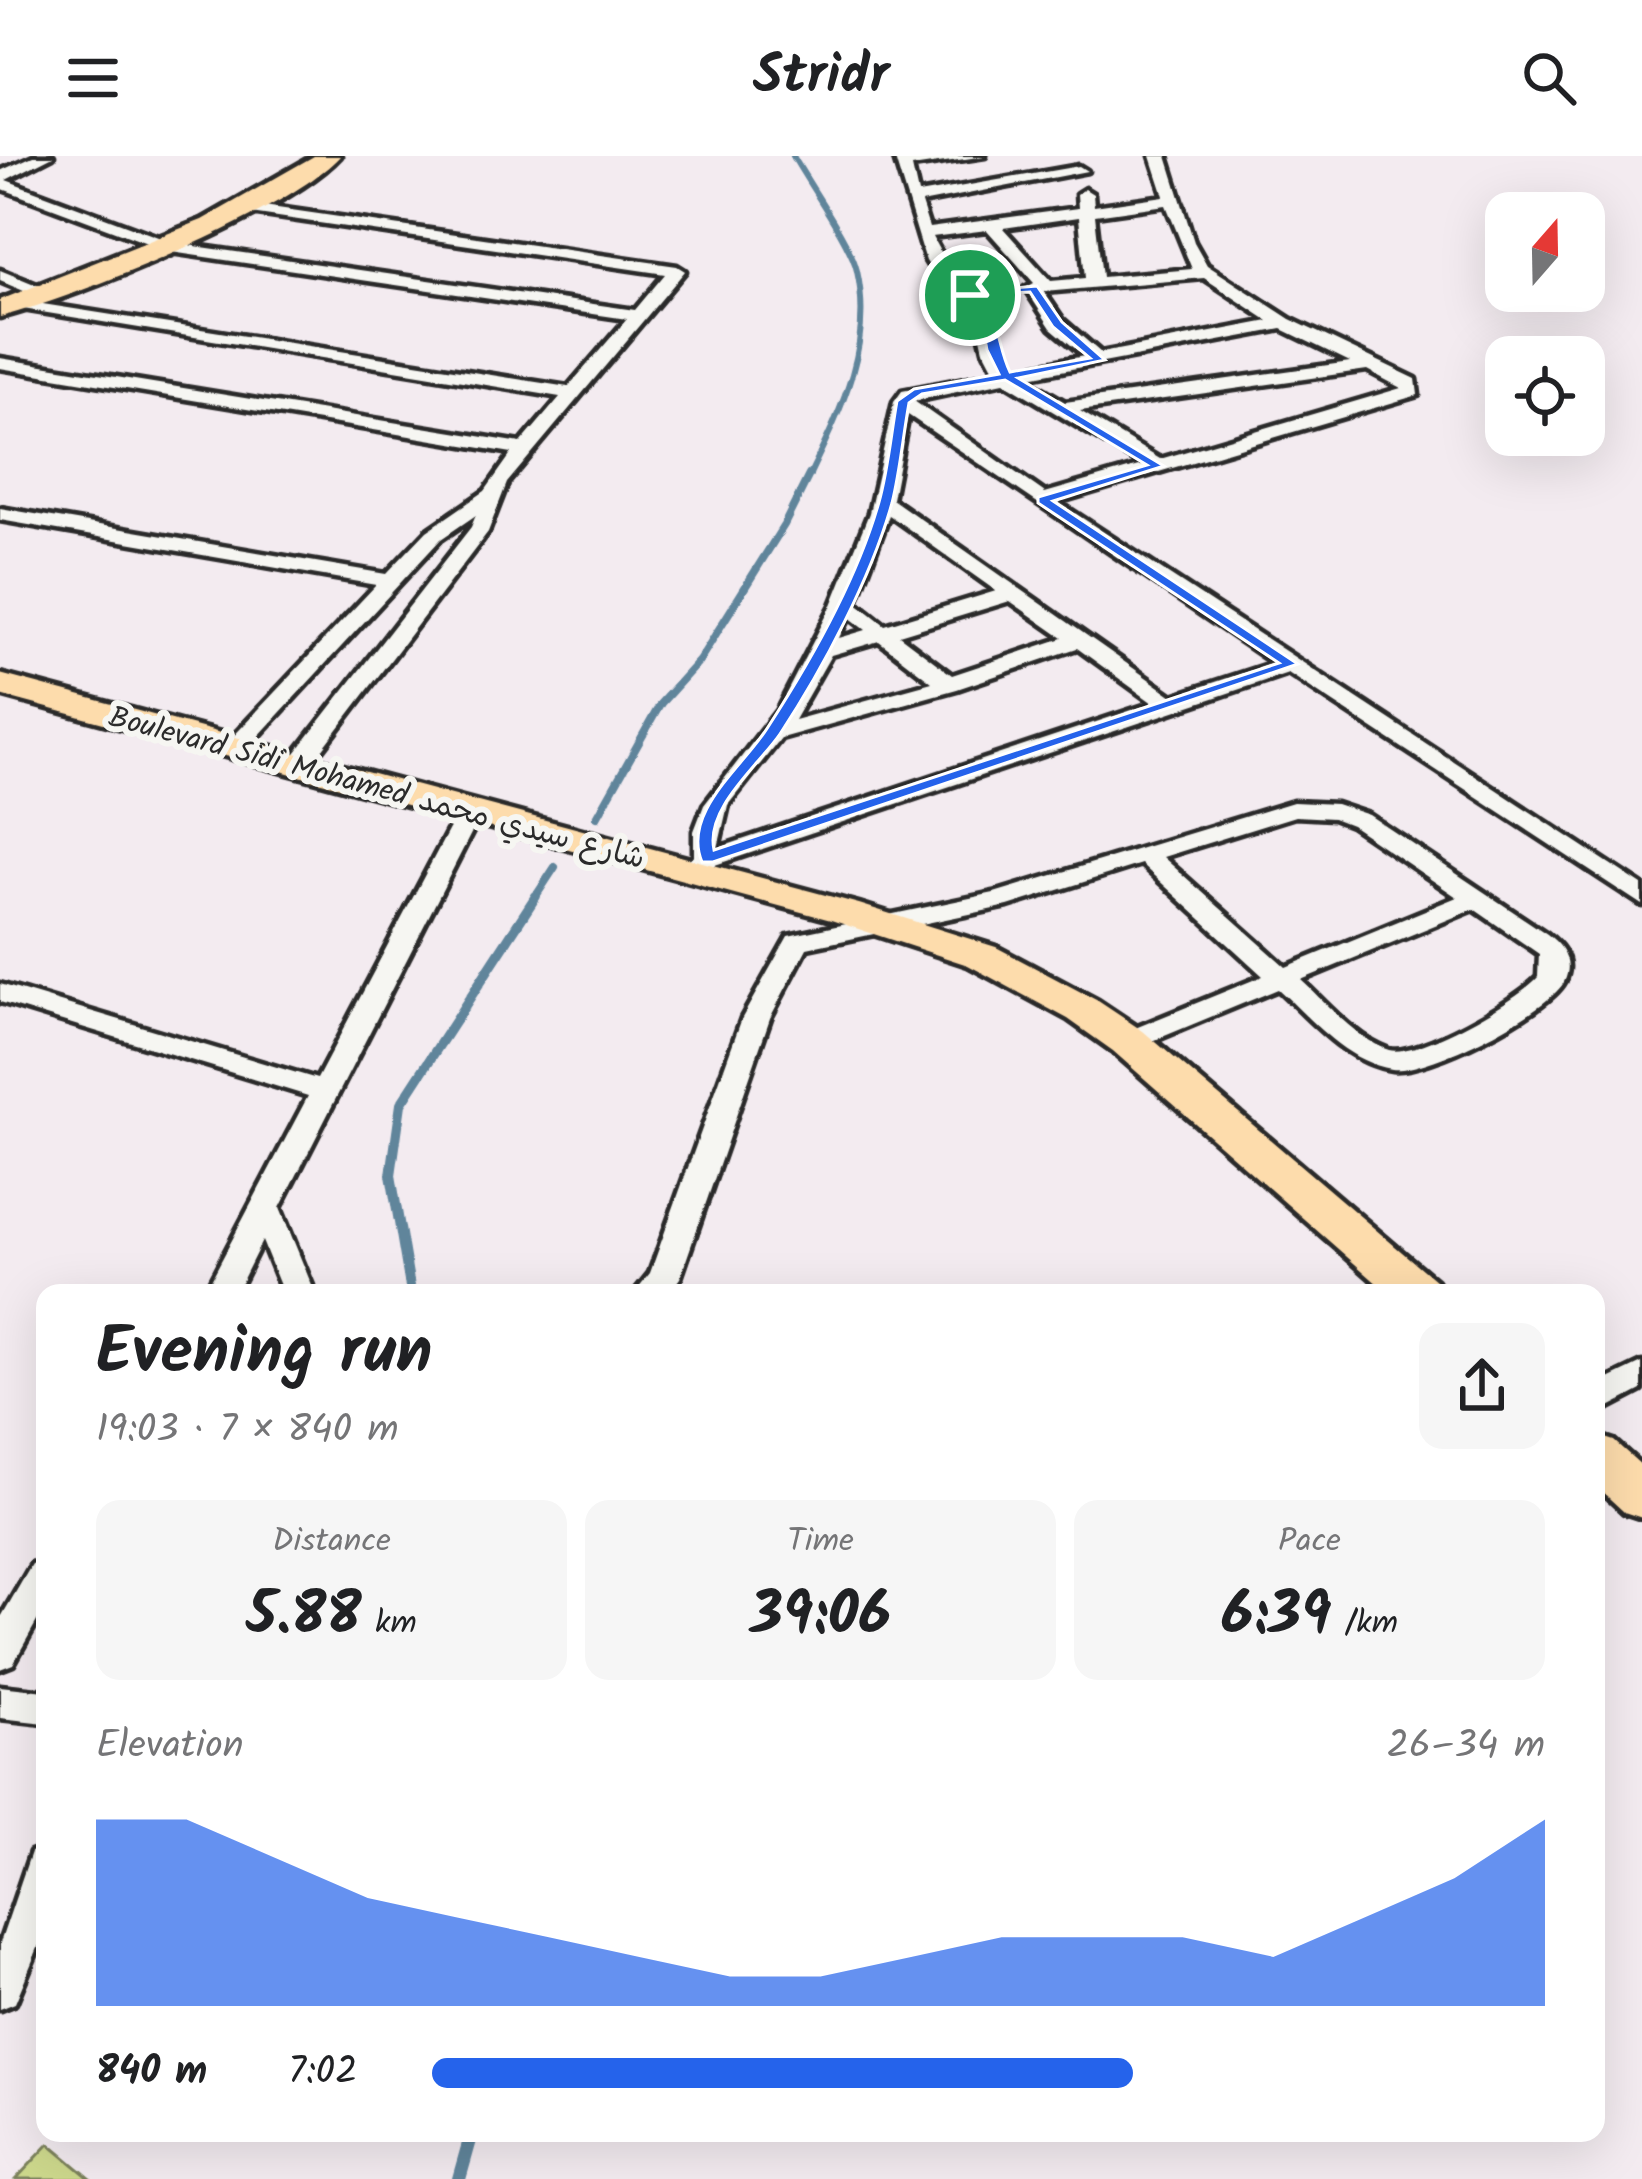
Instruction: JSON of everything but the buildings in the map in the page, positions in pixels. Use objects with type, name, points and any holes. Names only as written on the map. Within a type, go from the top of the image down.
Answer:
[{"type":"main road","points":[[9,306],[171,247],[250,209],[329,156]]},
{"type":"main road","name":"Boulevard Sidi Mohamed شارع سيدي محمد","points":[[0,684],[470,812],[693,863],[982,956],[1037,982],[1129,1041],[1409,1284]]},
{"type":"main road","points":[[1605,1463],[1642,1497]]},
{"type":"street","points":[[0,180],[45,156]]},
{"type":"street","points":[[1043,500],[1411,391],[1409,383],[1284,323],[1206,273],[1192,256],[1159,156]]},
{"type":"street","points":[[1017,180],[989,160],[902,159],[948,286],[984,305],[993,350],[1006,376],[1158,466]]},
{"type":"street","points":[[914,199],[1017,180],[1077,163],[1089,210],[1094,283]]},
{"type":"street","points":[[0,180],[171,247],[641,316]]},
{"type":"street","points":[[925,233],[1173,199]]},
{"type":"street","points":[[234,748],[434,535],[489,496],[568,393],[671,283],[675,269],[250,209]]},
{"type":"street","points":[[991,225],[1040,288],[1058,324],[1099,360]]},
{"type":"street","points":[[962,293],[1206,273]]},
{"type":"street","points":[[0,275],[43,294]]},
{"type":"street","points":[[9,306],[568,393]]},
{"type":"street","points":[[693,863],[716,806],[773,733],[821,651],[885,503],[903,401],[918,392],[1284,323]]},
{"type":"street","points":[[0,363],[523,449]]},
{"type":"street","points":[[1065,408],[1371,364]]},
{"type":"street","points":[[903,401],[1043,500],[1642,897]]},
{"type":"street","points":[[297,766],[472,540],[484,521],[489,496]]},
{"type":"street","points":[[885,503],[1170,704]]},
{"type":"street","points":[[0,514],[390,580]]},
{"type":"street","points":[[821,651],[1013,593]]},
{"type":"street","points":[[842,601],[949,684]]},
{"type":"street","points":[[773,733],[949,684],[1080,640]]},
{"type":"street","points":[[693,863],[1291,664]]},
{"type":"street","points":[[658,1284],[756,1018],[796,942],[998,900],[1293,809],[1336,811],[1360,820],[1551,950],[1555,961],[1550,982],[1497,1018],[1412,1059],[1385,1059],[1352,1041],[1148,857]]},
{"type":"street","points":[[225,1284],[470,812]]},
{"type":"street","points":[[1129,1041],[1477,898]]},
{"type":"street","points":[[0,993],[324,1091]]},
{"type":"street","points":[[264,1207],[295,1284]]},
{"type":"street","points":[[1605,1395],[1642,1375]]},
{"type":"street","points":[[0,1653],[36,1590]]},
{"type":"street","points":[[0,1702],[36,1706]]},
{"type":"street","points":[[0,1989],[16,1958],[36,1894]]},
{"type":"green space","points":[[49,2144],[91,2179],[16,2179]]},
{"type":"waterway","points":[[793,156],[847,245],[861,299],[851,378],[808,478]]},
{"type":"waterway","points":[[597,817],[661,703],[699,661],[784,525],[809,475]]},
{"type":"waterway","points":[[534,899],[555,867]]},
{"type":"waterway","points":[[409,1284],[391,1175],[401,1104],[536,896]]},
{"type":"waterway","points":[[459,2179],[469,2142]]},
{"type":"route","points":[[970,295],[962,293],[1033,289],[1058,324],[1099,360],[1006,376],[1158,466],[1043,500],[1291,664],[707,858],[704,840],[716,806],[773,733],[821,651],[864,556],[885,503],[903,401],[918,392],[1006,376],[993,350],[984,305],[970,295]]}]
